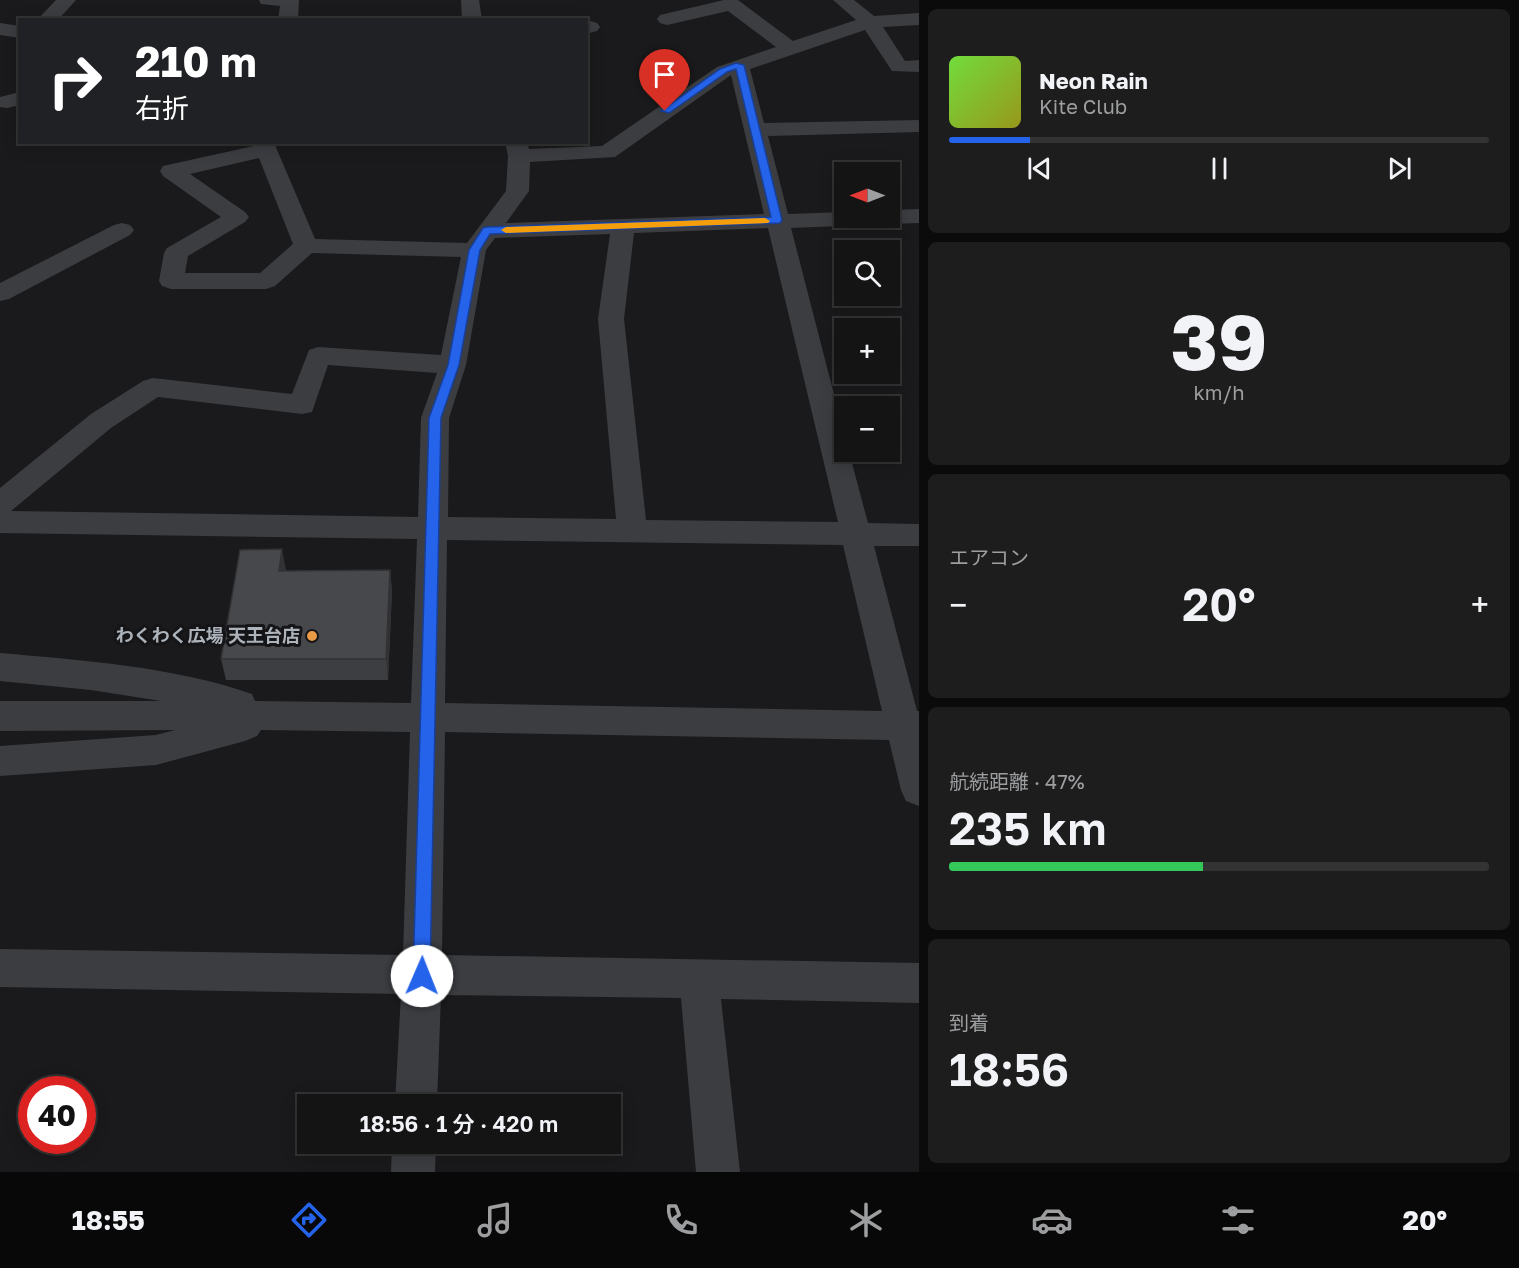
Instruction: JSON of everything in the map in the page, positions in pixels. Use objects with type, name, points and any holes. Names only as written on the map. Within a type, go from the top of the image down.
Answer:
[{"type":"street","points":[[48,18],[67,0]]},
{"type":"street","points":[[268,0],[290,0],[288,18]]},
{"type":"street","points":[[470,0],[472,18]]},
{"type":"street","points":[[842,0],[870,22],[899,67],[919,66]]},
{"type":"street","points":[[667,19],[731,4],[790,48]]},
{"type":"street","points":[[416,1094],[422,976],[435,418],[453,365],[481,240],[517,190],[518,149],[607,152],[724,70],[870,22],[919,19]]},
{"type":"street","points":[[0,29],[18,32]]},
{"type":"street","points":[[740,65],[856,534],[911,726],[919,790]]},
{"type":"street","points":[[756,130],[919,126]]},
{"type":"street","points":[[306,246],[267,150],[171,171],[237,217],[176,253],[171,281],[266,281],[306,246],[481,240],[623,226],[834,219]]},
{"type":"street","points":[[900,217],[919,216]]},
{"type":"street","points":[[623,226],[611,319],[632,531]]},
{"type":"street","points":[[0,293],[122,230]]},
{"type":"street","points":[[0,504],[101,421],[153,387],[302,405],[318,356],[453,365]]},
{"type":"street","points":[[0,522],[919,535]]},
{"type":"street","points":[[0,667],[73,672],[170,687],[287,715]]},
{"type":"street","points":[[0,716],[287,715],[911,726]]},
{"type":"street","points":[[0,761],[156,750],[287,715]]},
{"type":"street","points":[[0,968],[919,982]]},
{"type":"street","points":[[699,979],[718,1172]]},
{"type":"street","points":[[413,1172],[414,1154]]},
{"type":"building","name":"わくわく広場 天王台店","points":[[282,549],[279,571],[390,570],[386,659],[221,659],[240,550]]},
{"type":"slow traffic","points":[[506,230],[765,221]]},
{"type":"place","name":"わくわく広場 天王台店","points":[[312,636]]},
{"type":"route","points":[[422,976],[435,418],[453,365],[474,250],[487,231],[777,220],[740,65],[724,70],[665,111]]}]
